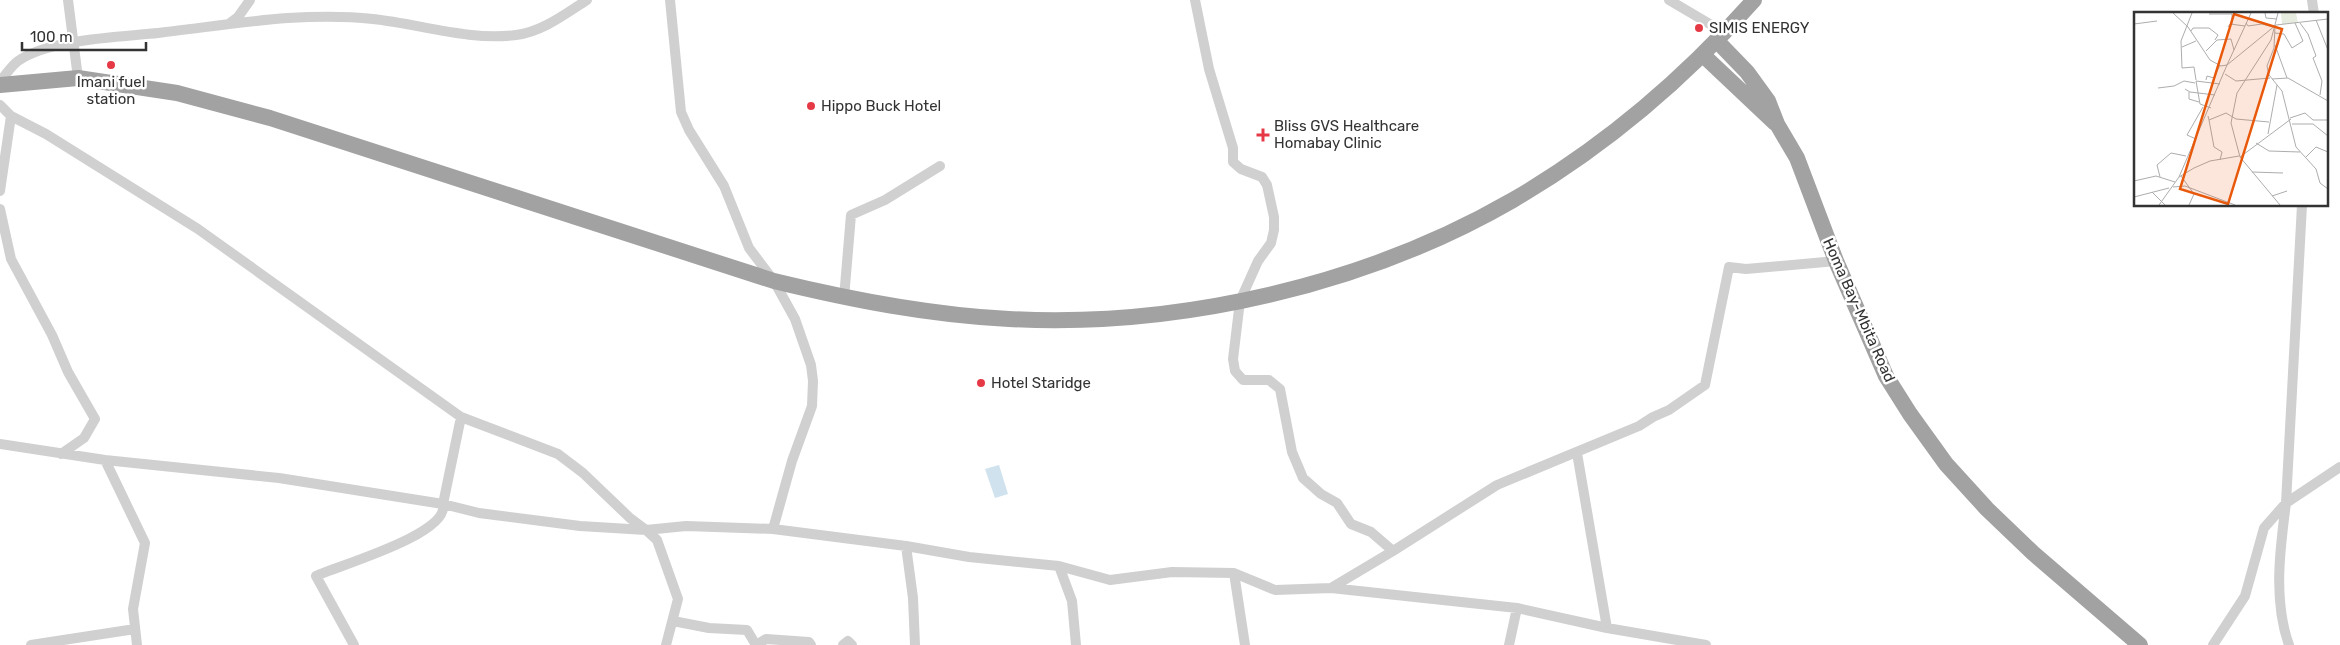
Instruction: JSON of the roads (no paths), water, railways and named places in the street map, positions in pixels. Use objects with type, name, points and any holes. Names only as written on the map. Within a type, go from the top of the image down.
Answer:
[{"type":"highway","points":[[0,85],[78,78],[177,93],[270,118],[774,281],[844,298],[949,314],[1009,319],[1124,318],[1240,301],[1343,273],[1399,254],[1466,225],[1513,200],[1564,167],[1637,115],[1703,55],[1754,0]]},
{"type":"highway","name":"Homa Bay-Mbita Road","points":[[1721,37],[1764,95],[1777,124],[1797,158],[1836,262],[1886,376],[1910,414],[1946,464],[1987,509],[2033,553],[2140,645]]},
{"type":"highway","name":"Homa Bay-Mbita Road","points":[[1703,55],[1777,124]]},
{"type":"street","points":[[68,0],[75,42],[78,78]]},
{"type":"street","points":[[227,25],[238,17],[250,0]]},
{"type":"street","points":[[0,81],[18,61],[40,52],[75,42],[266,19],[342,17],[373,19],[477,34],[515,36],[540,28],[587,0]]},
{"type":"street","points":[[670,0],[681,112],[689,130],[724,186],[749,248],[774,281],[795,319],[811,365],[813,397],[773,528]]},
{"type":"street","points":[[1195,0],[1209,69],[1233,148],[1233,162],[1241,169],[1262,177],[1267,185],[1274,217],[1271,243],[1258,261],[1240,301],[1233,359],[1235,371],[1244,380],[1269,380],[1280,389],[1292,452],[1296,466],[1304,478],[1321,494],[1337,503],[1351,524],[1371,532],[1393,551]]},
{"type":"street","points":[[1669,0],[1721,37]]},
{"type":"street","points":[[0,105],[11,116],[46,134],[198,229],[461,417],[558,454],[583,473],[630,518],[657,540],[678,599],[666,645]]},
{"type":"street","points":[[0,191],[11,116]]},
{"type":"street","points":[[844,298],[850,215],[885,200],[940,166]]},
{"type":"street","points":[[2290,645],[2280,590],[2280,551],[2286,503],[2302,206]]},
{"type":"street","points":[[0,209],[11,259],[52,335],[68,372],[95,419],[84,438],[61,454]]},
{"type":"street","points":[[1330,588],[1393,551],[1497,485],[1639,426],[1669,410],[1705,385],[1729,267],[1746,269],[1836,262]]},
{"type":"street","points":[[354,645],[316,576],[412,538],[441,518],[461,417]]},
{"type":"street","points":[[0,444],[105,460],[279,478],[443,504],[479,513],[580,526],[646,530],[686,526],[773,528],[906,546],[969,557],[1059,566],[1110,580],[1172,572],[1234,574],[1275,590],[1330,588],[1517,608],[1668,642],[1706,645]]},
{"type":"street","points":[[1577,453],[1607,628]]},
{"type":"street","points":[[105,460],[145,542],[134,609],[137,645]]},
{"type":"street","points":[[2214,645],[2245,596],[2264,528],[2286,503],[2340,467]]},
{"type":"street","points":[[906,546],[913,598],[916,645]]},
{"type":"street","points":[[1059,566],[1072,601],[1076,645]]},
{"type":"street","points":[[1234,574],[1245,645]]},
{"type":"street","points":[[1509,645],[1517,608]]},
{"type":"street","points":[[673,621],[709,628],[747,630],[756,645],[766,640],[809,642],[811,645]]},
{"type":"street","points":[[31,645],[135,629]]},
{"type":"street","points":[[843,645],[848,641],[852,645]]},
{"type":"water","points":[[999,465],[1008,494],[995,498],[985,469]]},
{"type":"place","name":"SIMIS ENERGY","points":[[1699,28]]},
{"type":"place","name":"Imani fuel station","points":[[111,65]]},
{"type":"place","name":"Hippo Buck Hotel","points":[[811,106]]},
{"type":"place","name":"Bliss GVS Healthcare Homabay Clinic","points":[[1263,135]]},
{"type":"place","name":"Hotel Staridge","points":[[981,383]]}]
